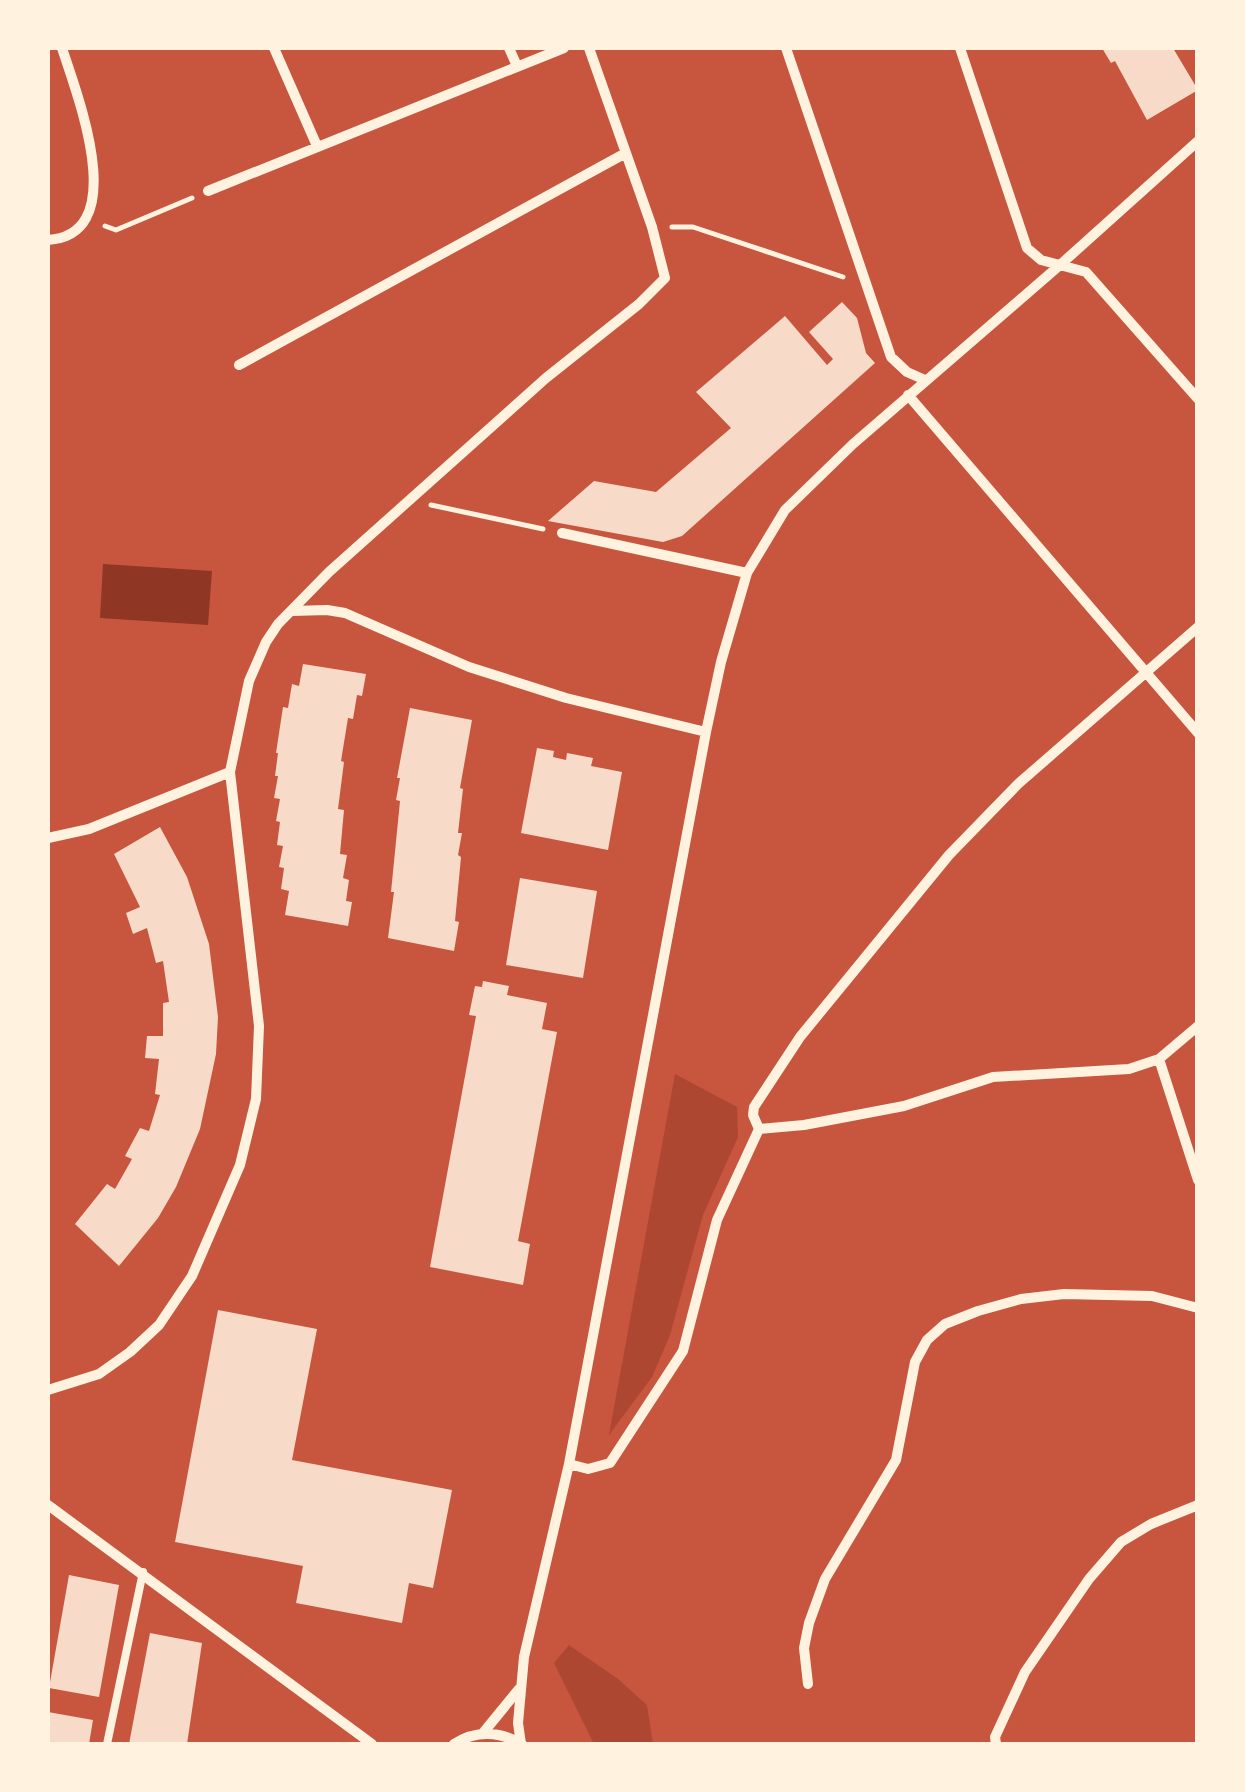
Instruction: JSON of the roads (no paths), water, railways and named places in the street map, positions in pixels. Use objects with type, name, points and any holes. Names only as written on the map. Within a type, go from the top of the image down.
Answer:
[{"type":"street","points":[[48,240],[72,232],[82,220],[94,190],[94,170],[62,48]]},
{"type":"street","points":[[274,48],[317,146]]},
{"type":"street","points":[[509,48],[518,66]]},
{"type":"street","points":[[208,191],[564,48]]},
{"type":"street","points":[[48,1390],[99,1374],[158,1325],[192,1276],[240,1165],[256,1098],[259,1026],[230,772],[249,682],[266,642],[329,572],[546,378],[665,278],[652,227],[589,48]]},
{"type":"street","points":[[786,48],[891,357],[906,372],[924,380]]},
{"type":"street","points":[[960,48],[1027,248],[1041,260],[1086,272],[1198,400]]},
{"type":"street","points":[[454,1744],[483,1734],[503,1736],[522,1744],[519,1688],[569,1464],[706,732],[746,573],[785,510],[924,380],[1060,266],[1198,141]]},
{"type":"street","points":[[238,365],[624,154]]},
{"type":"street","points":[[908,395],[1198,734]]},
{"type":"street","points":[[562,534],[746,573]]},
{"type":"street","points":[[291,611],[344,613],[468,667],[566,698],[706,732]]},
{"type":"street","points":[[569,1464],[588,1469],[610,1463],[683,1351],[718,1220],[759,1129],[754,1107],[800,1037],[949,855],[1018,784],[1198,627]]},
{"type":"street","points":[[48,838],[89,829],[230,772]]},
{"type":"street","points":[[759,1129],[804,1125],[904,1106],[992,1077],[1130,1070],[1159,1060],[1198,1026]]},
{"type":"street","points":[[1159,1060],[1198,1180]]},
{"type":"street","points":[[808,1684],[804,1648],[809,1624],[825,1578],[896,1460],[915,1362],[927,1340],[945,1324],[1021,1299],[1064,1294],[1152,1296],[1198,1308]]},
{"type":"street","points":[[48,1505],[372,1744]]},
{"type":"street","points":[[996,1744],[995,1736],[1025,1672],[1088,1579],[1121,1542],[1198,1505]]},
{"type":"street","points":[[483,1734],[519,1688]]},
{"type":"lane","points":[[107,1744],[142,1572]]}]
